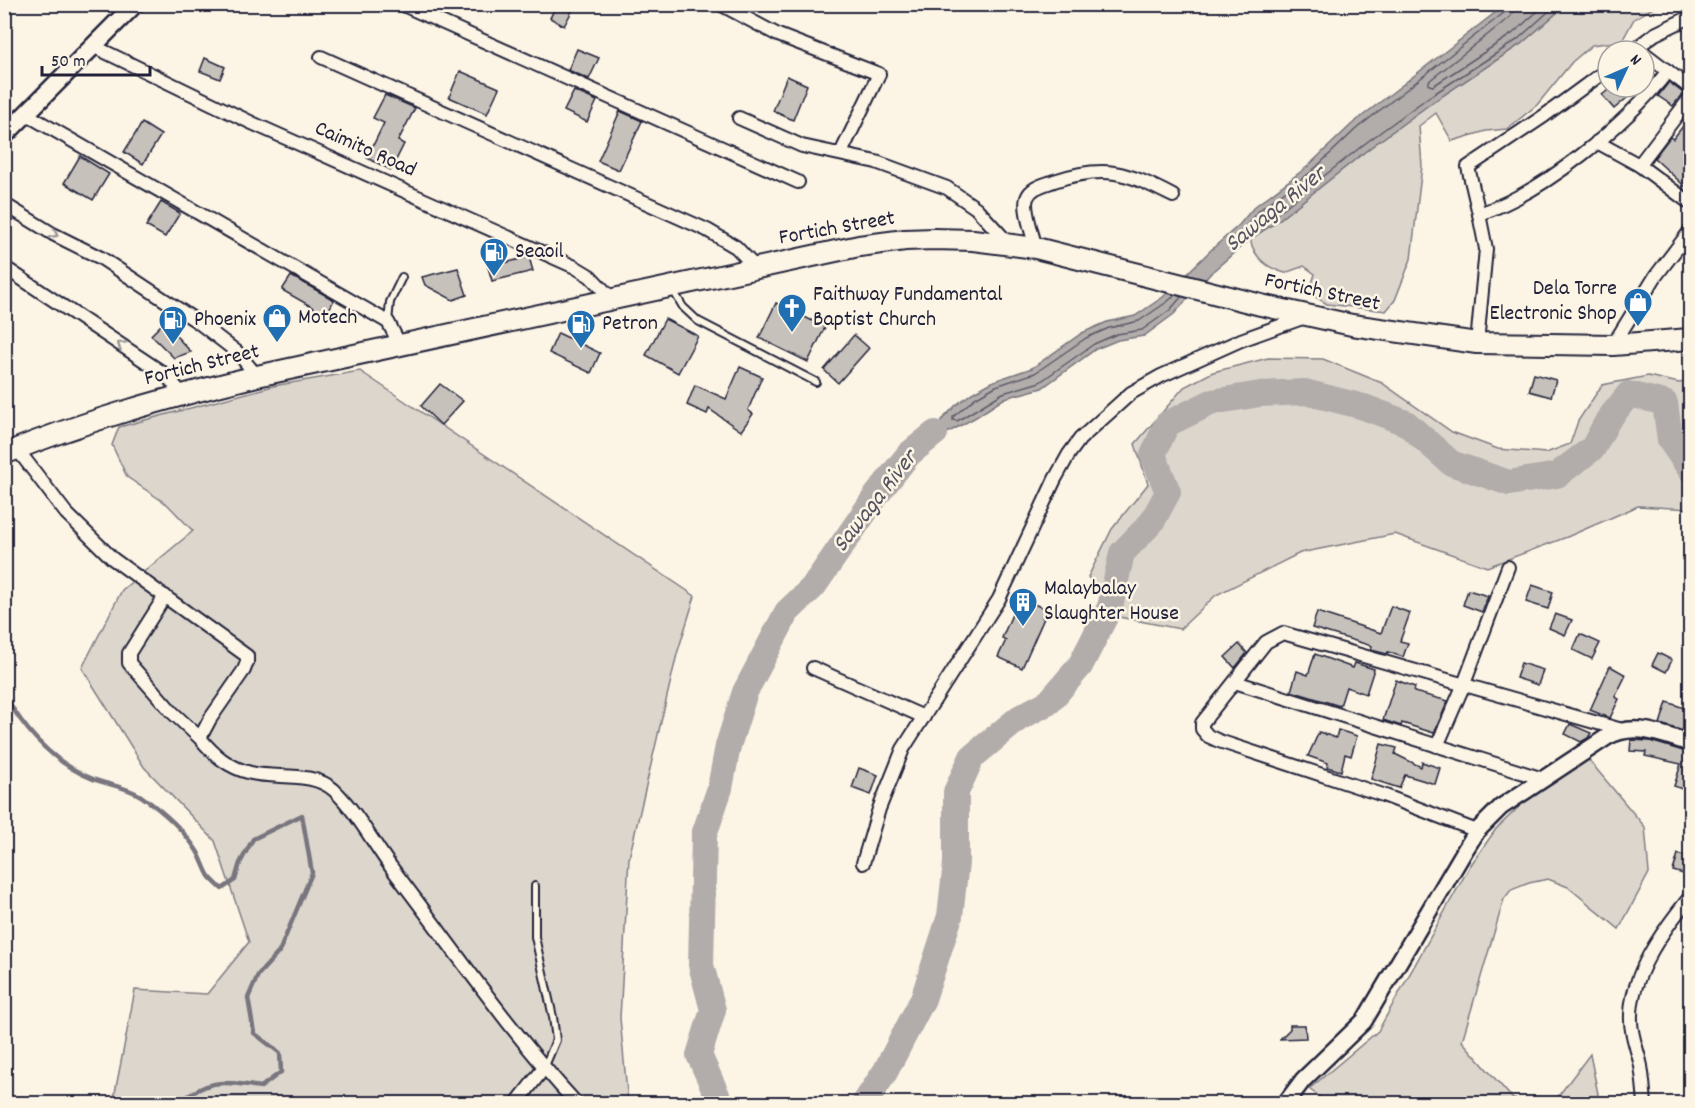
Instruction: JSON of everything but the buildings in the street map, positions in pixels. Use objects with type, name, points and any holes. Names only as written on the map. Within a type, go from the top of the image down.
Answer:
[{"type":"highway","name":"Fortich Street","points":[[11,451],[96,420],[182,394],[257,376],[859,246],[905,240],[973,240],[1036,248],[1261,305],[1402,334],[1477,343],[1614,345],[1690,339]]},
{"type":"main road","points":[[4,136],[135,4]]},
{"type":"street","points":[[401,4],[798,182]]},
{"type":"street","points":[[720,4],[778,35],[879,74],[841,153]]},
{"type":"street","points":[[1650,39],[1655,34],[1690,17]]},
{"type":"street","name":"Caimito Road","points":[[93,46],[252,123],[575,267],[590,276],[613,300]]},
{"type":"street","points":[[321,57],[707,230],[736,247],[756,268]]},
{"type":"street","points":[[1656,63],[1690,88]]},
{"type":"street","points":[[1479,214],[1503,206],[1541,185],[1597,142],[1652,92],[1668,71]]},
{"type":"street","points":[[1477,343],[1486,249],[1468,167],[1545,116],[1596,78]]},
{"type":"street","points":[[1639,165],[1690,98]]},
{"type":"street","points":[[26,114],[388,322],[400,345]]},
{"type":"street","points":[[739,118],[802,146],[841,153],[901,170],[947,188],[976,208],[1008,243]]},
{"type":"street","points":[[1597,142],[1639,165],[1690,203]]},
{"type":"street","points":[[1036,248],[1026,205],[1027,196],[1039,186],[1072,175],[1097,171],[1122,173],[1173,196]]},
{"type":"street","points":[[4,204],[53,234],[101,258],[198,322],[237,352],[257,376]]},
{"type":"street","points":[[1614,345],[1655,277],[1690,231]]},
{"type":"street","points":[[4,267],[166,375],[182,394]]},
{"type":"street","points":[[863,862],[879,809],[903,749],[999,599],[1055,480],[1069,453],[1080,439],[1131,393],[1161,376],[1242,340],[1309,315]]},
{"type":"street","points":[[11,451],[84,533],[113,559],[247,656],[244,670],[210,719],[200,738]]},
{"type":"street","points":[[1437,746],[1464,684],[1508,567]]},
{"type":"street","points":[[165,596],[127,658],[133,669],[172,712],[220,759],[252,773],[318,780],[333,789],[347,804],[381,853],[544,1068],[578,1104]]},
{"type":"street","points":[[1477,831],[1383,795],[1219,741],[1208,736],[1202,729],[1202,723],[1266,642],[1283,633],[1622,730],[1645,730],[1690,743]]},
{"type":"street","points":[[813,668],[924,717]]},
{"type":"street","points":[[1235,682],[1543,779]]},
{"type":"street","points":[[1286,1104],[1303,1080],[1365,1021],[1477,831],[1501,807],[1607,737],[1622,730]]},
{"type":"street","points":[[1645,1104],[1641,1066],[1631,1024],[1631,1005],[1636,981],[1651,952],[1690,897]]},
{"type":"street","points":[[516,1104],[544,1068]]},
{"type":"lane","points":[[388,322],[390,302],[402,277]]},
{"type":"lane","points":[[672,286],[683,307],[698,321],[816,382]]},
{"type":"lane","points":[[535,886],[535,937],[554,1017],[556,1040],[544,1068]]},
{"type":"shaded area","points":[[1566,5],[1658,5],[1634,19],[1623,39],[1596,39],[1596,44],[1592,45],[1572,62],[1537,105],[1507,129],[1486,131],[1452,141],[1436,113],[1419,126],[1422,166],[1411,259],[1395,300],[1386,311],[1327,304],[1309,293],[1315,274],[1304,266],[1285,273],[1272,268],[1258,257],[1250,239],[1275,223],[1371,147],[1430,104],[1521,44]]},
{"type":"shaded area","points":[[1268,358],[1323,359],[1382,383],[1452,432],[1498,449],[1546,453],[1570,444],[1578,421],[1602,385],[1648,376],[1679,383],[1690,381],[1690,509],[1638,506],[1567,537],[1487,567],[1395,534],[1300,553],[1216,595],[1180,629],[1119,617],[1088,577],[1112,529],[1148,484],[1135,444],[1184,387],[1213,372]]},
{"type":"shaded area","points":[[360,371],[695,596],[677,654],[629,858],[620,1018],[628,1103],[113,1103],[135,990],[207,994],[249,942],[215,841],[144,767],[82,668],[122,590],[193,531],[168,505],[127,477],[112,445],[119,427],[273,386]]},
{"type":"shaded area","points":[[1588,759],[1645,827],[1649,873],[1619,929],[1568,887],[1548,879],[1511,890],[1504,899],[1462,1041],[1513,1099],[1536,1103],[1328,1103],[1309,1089],[1378,1031],[1470,866],[1496,829],[1528,798]]},
{"type":"shaded area","points":[[1590,1054],[1598,1094],[1594,1103],[1553,1103]]},
{"type":"water","points":[[1505,5],[1566,5],[1521,44],[1430,104],[1371,147],[1275,223],[1250,239],[1212,272],[1174,314],[1144,336],[1118,340],[1096,349],[1042,388],[1005,398],[909,454],[956,405],[972,393],[994,381],[1032,368],[1082,333],[1107,322],[1135,316],[1163,297],[1239,225],[1254,207],[1307,167],[1352,124]]},
{"type":"waterway","points":[[864,1104],[885,1072],[923,999],[950,916],[956,863],[956,792],[972,757],[1019,718],[1049,702],[1080,666],[1110,607],[1122,553],[1152,522],[1168,492],[1153,455],[1167,424],[1212,402],[1260,394],[1305,392],[1364,407],[1406,423],[1451,463],[1509,483],[1557,475],[1593,448],[1608,420],[1629,394],[1665,403],[1670,440],[1690,469]]},
{"type":"waterway","name":"Sawaga River","points":[[721,1104],[699,1055],[713,1010],[701,965],[704,835],[720,788],[728,746],[745,692],[787,612],[813,587],[876,496],[909,454],[935,433]]},
{"type":"waterway","points":[[4,694],[21,721],[53,755],[93,779],[136,793],[164,814],[192,843],[209,876],[222,889],[235,880],[240,863],[253,839],[302,815],[312,873],[279,952],[258,975],[248,998],[254,1033],[280,1053],[281,1072],[261,1087],[227,1083],[208,1085],[189,1095],[179,1104]]},
{"type":"place","name":"Seaoil","points":[[494,278]]},
{"type":"place","name":"Dela Torre Electronic Shop","points":[[1638,328]]},
{"type":"place","name":"Faithway Fundamental Baptist Church","points":[[792,334]]},
{"type":"place","name":"Motech","points":[[277,344]]},
{"type":"place","name":"Phoenix","points":[[173,346]]},
{"type":"place","name":"Petron","points":[[581,350]]},
{"type":"place","name":"Malaybalay Slaughter House","points":[[1023,628]]}]
